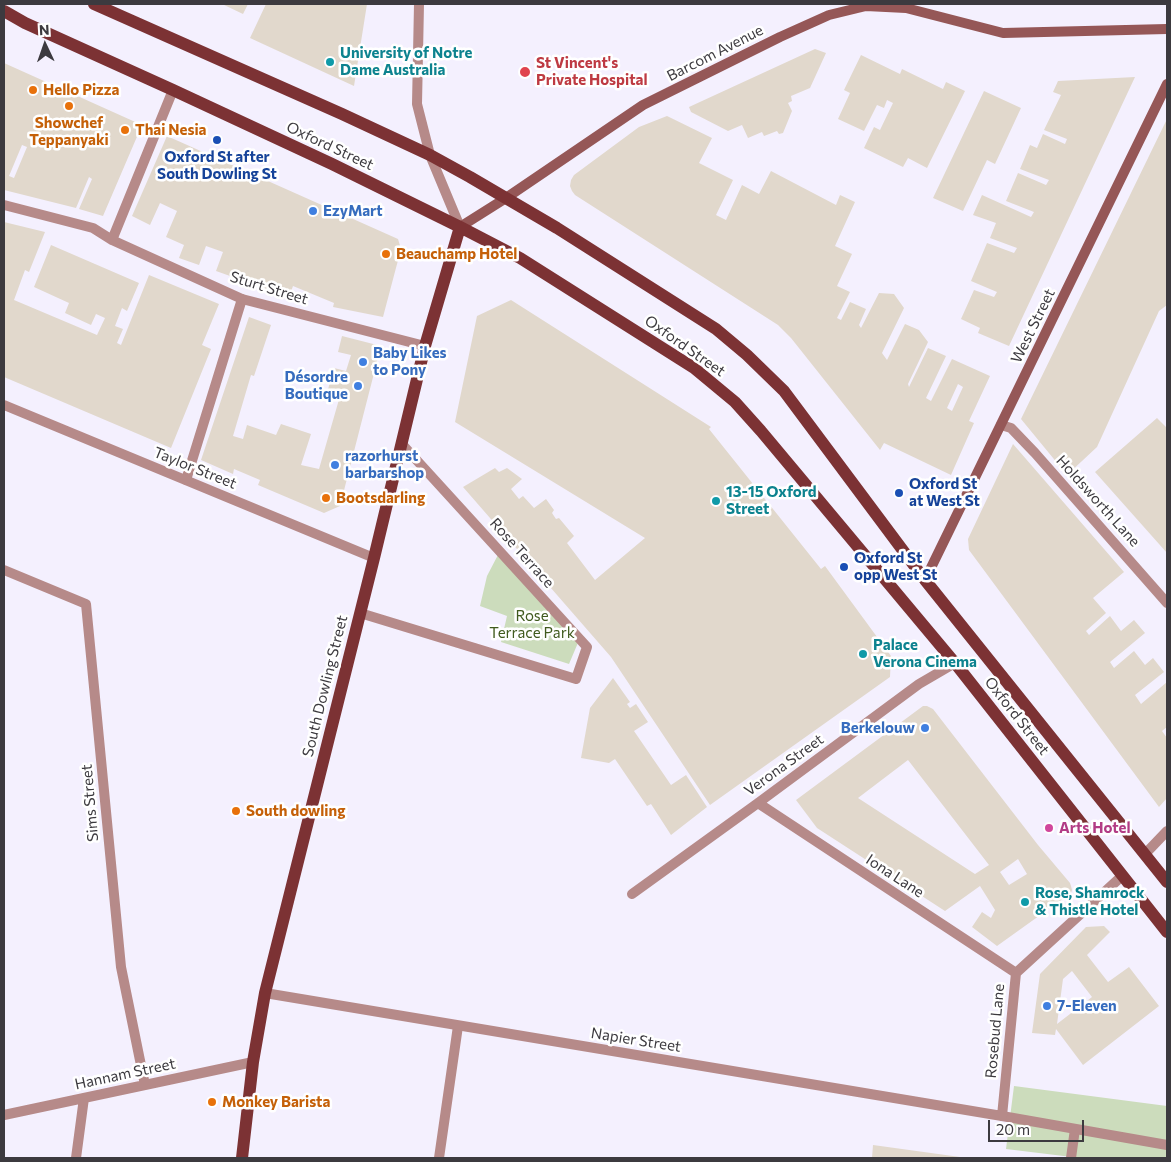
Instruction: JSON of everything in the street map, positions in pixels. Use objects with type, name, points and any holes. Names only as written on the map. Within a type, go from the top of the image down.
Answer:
[{"type":"main road","name":"Oxford Street","points":[[94,4],[430,155],[556,228],[716,329],[747,355],[784,391],[924,580],[1167,882]]},
{"type":"main road","name":"Barcom Avenue","points":[[460,227],[643,105],[780,37],[829,15],[866,6],[907,6],[1003,33],[1167,29]]},
{"type":"main road","name":"Oxford Street","points":[[4,11],[37,29],[332,164],[520,258],[694,368],[735,402],[762,431],[955,663],[1167,932]]},
{"type":"main road","name":"West Street","points":[[924,580],[1167,84]]},
{"type":"main road","name":"South Dowling Street","points":[[242,1158],[253,1062],[265,993],[425,346],[460,227]]},
{"type":"street","points":[[419,4],[417,104],[430,155],[460,227]]},
{"type":"street","points":[[112,240],[173,90]]},
{"type":"street","name":"Sturt Street","points":[[4,205],[93,228],[112,240],[242,299],[425,346]]},
{"type":"street","points":[[186,480],[242,299]]},
{"type":"street","name":"Taylor Street","points":[[4,406],[374,558]]},
{"type":"street","name":"Holdsworth Lane","points":[[1001,425],[1012,428],[1167,603]]},
{"type":"street","name":"Rose Terrace","points":[[360,613],[576,679],[587,647],[401,443]]},
{"type":"street","name":"Sims Street","points":[[4,570],[86,604],[121,967],[145,1085]]},
{"type":"street","name":"Verona Street","points":[[632,894],[758,804],[919,684],[955,663]]},
{"type":"street","name":"Iona Lane","points":[[758,804],[1016,973]]},
{"type":"street","points":[[1145,854],[1167,832]]},
{"type":"street","name":"Rosebud Lane","points":[[1002,1116],[1016,973],[1122,876]]},
{"type":"street","name":"Napier Street","points":[[265,993],[1167,1145]]},
{"type":"street","points":[[439,1158],[458,1026]]},
{"type":"street","name":"Hannam Street","points":[[4,1115],[253,1062]]},
{"type":"street","points":[[76,1158],[84,1098]]},
{"type":"street","points":[[1071,1158],[1075,1129]]},
{"type":"green space","name":"Rose Terrace Park","points":[[500,551],[580,638],[569,664],[501,642],[507,616],[480,606],[487,576]]},
{"type":"green space","points":[[1014,1086],[1167,1106],[1167,1158],[1080,1158],[1006,1149]]},
{"type":"building","points":[[222,4],[248,4],[243,14]]},
{"type":"building","name":"University of Notre Dame Australia","points":[[266,4],[367,4],[354,86],[250,38]]},
{"type":"building","points":[[815,49],[826,53],[810,88],[791,96],[792,101],[788,103],[792,111],[783,133],[779,134],[777,131],[764,136],[762,132],[748,138],[742,125],[728,131],[691,112],[689,107]]},
{"type":"building","points":[[861,55],[900,74],[902,69],[943,89],[946,82],[965,91],[927,168],[908,158],[903,167],[864,148],[874,127],[880,130],[893,103],[887,100],[884,108],[877,105],[864,131],[838,119],[850,93],[844,90]]},
{"type":"building","points":[[4,63],[142,125],[103,216],[79,209],[92,179],[89,177],[76,208],[4,190]],"holes":[[[22,145],[27,147],[14,178],[9,176]]]},
{"type":"building","points":[[1135,77],[1009,346],[978,333],[980,328],[961,319],[974,290],[994,297],[997,292],[971,281],[987,243],[1014,253],[1017,248],[990,238],[996,223],[973,215],[982,195],[1031,217],[1034,212],[1006,201],[1018,173],[1046,185],[1049,180],[1020,169],[1030,145],[1037,148],[1043,134],[1065,144],[1067,139],[1044,130],[1061,95],[1053,92],[1058,81]]},
{"type":"building","points":[[984,91],[1021,108],[995,164],[987,160],[963,211],[933,198]]},
{"type":"building","points":[[667,116],[712,138],[699,163],[733,180],[716,215],[726,220],[742,185],[759,194],[771,171],[836,205],[840,195],[855,202],[835,246],[852,254],[837,286],[850,292],[837,318],[841,320],[850,302],[866,309],[859,325],[861,328],[879,293],[894,294],[904,308],[882,353],[887,360],[905,324],[919,330],[928,342],[908,384],[909,387],[928,348],[946,356],[926,398],[931,401],[952,359],[990,376],[969,421],[974,423],[951,475],[884,443],[880,450],[791,338],[778,325],[575,195],[570,186],[574,175],[639,127]],"holes":[[[958,384],[963,387],[952,411],[947,408]]]},
{"type":"building","points":[[1167,119],[1167,305],[1159,311],[1097,447],[1067,475],[1021,419]]},
{"type":"building","points":[[167,136],[398,239],[401,249],[383,317],[333,307],[334,303],[293,286],[289,297],[216,271],[223,252],[206,246],[199,265],[179,258],[184,245],[166,237],[177,211],[160,203],[150,225],[132,216]]},
{"type":"building","points":[[4,222],[45,232],[29,272],[25,270],[14,300],[97,335],[105,318],[96,314],[91,325],[65,313],[69,303],[34,287],[51,245],[139,283],[127,311],[122,308],[115,326],[123,329],[117,343],[121,345],[149,275],[219,304],[202,345],[211,349],[171,448],[4,377]]},
{"type":"building","points":[[511,300],[711,427],[709,429],[821,569],[825,566],[891,656],[890,677],[710,805],[611,657],[463,487],[495,468],[499,472],[507,468],[522,479],[511,489],[519,499],[523,496],[534,508],[546,499],[554,510],[552,513],[556,519],[559,518],[574,536],[567,543],[595,580],[645,538],[455,422],[477,316]]},
{"type":"building","points":[[249,317],[271,325],[254,376],[251,375],[233,436],[243,439],[247,425],[276,435],[281,424],[311,434],[301,465],[319,469],[340,396],[327,393],[334,368],[346,371],[351,355],[338,352],[342,336],[381,346],[340,506],[324,513],[258,485],[260,480],[234,469],[233,474],[201,460]]},
{"type":"building","points":[[1157,418],[1167,428],[1167,553],[1095,472]]},
{"type":"building","points":[[1013,444],[1124,572],[1093,598],[1106,613],[1086,631],[1089,635],[1110,616],[1121,631],[1134,620],[1145,633],[1110,662],[1114,668],[1134,651],[1145,665],[1153,658],[1164,672],[1135,695],[1141,704],[1167,682],[1167,727],[1162,731],[1167,738],[1167,798],[1159,807],[969,550],[968,539]]},
{"type":"building","points":[[613,678],[630,702],[627,704],[630,708],[636,704],[648,722],[634,731],[671,785],[686,775],[707,807],[671,835],[651,804],[647,806],[615,759],[609,763],[581,758],[590,708]]},
{"type":"building","points":[[923,706],[927,706],[933,709],[1038,845],[1070,883],[1072,890],[1071,893],[997,946],[972,927],[982,912],[991,918],[995,910],[980,886],[945,911],[817,828],[796,800]],"holes":[[[908,760],[989,865],[975,874],[858,798]],[[1018,859],[1027,874],[1009,885],[1000,872]]]},
{"type":"building","points":[[1104,926],[1110,932],[1087,955],[1108,982],[1129,967],[1159,1006],[1083,1065],[1056,1029],[1055,1035],[1032,1033],[1040,974],[1086,927]],"holes":[[[1072,971],[1092,997],[1057,1024],[1063,979]]]},
{"type":"building","points":[[873,1145],[960,1157],[960,1158],[872,1158]]},
{"type":"place","name":"University of Notre Dame Australia","points":[[330,62]]},
{"type":"place","name":"St Vincent's Private Hospital","points":[[525,72]]},
{"type":"place","name":"Hello Pizza","points":[[33,90]]},
{"type":"place","name":"Showchef Teppanyaki","points":[[69,106]]},
{"type":"place","name":"Thai Nesia","points":[[125,130]]},
{"type":"place","name":"Oxford St after South Dowling St","points":[[217,140]]},
{"type":"place","name":"EzyMart","points":[[313,211]]},
{"type":"place","name":"Beauchamp Hotel","points":[[386,254]]},
{"type":"place","name":"Baby Likes to Pony","points":[[363,362]]},
{"type":"place","name":"Désordre Boutique","points":[[358,386]]},
{"type":"place","name":"razorhurst barbarshop","points":[[335,465]]},
{"type":"place","name":"Oxford St at West St","points":[[899,493]]},
{"type":"place","name":"Bootsdarling","points":[[326,498]]},
{"type":"place","name":"13-15 Oxford Street","points":[[716,501]]},
{"type":"place","name":"Oxford St opp West St","points":[[844,567]]},
{"type":"place","name":"Palace Verona Cinema","points":[[863,654]]},
{"type":"place","name":"Berkelouw","points":[[925,728]]},
{"type":"place","name":"South dowling","points":[[236,811]]},
{"type":"place","name":"Arts Hotel","points":[[1049,828]]},
{"type":"place","name":"Rose, Shamrock & Thistle Hotel","points":[[1025,902]]},
{"type":"place","name":"7-Eleven","points":[[1047,1006]]},
{"type":"place","name":"Monkey Barista","points":[[212,1102]]}]
